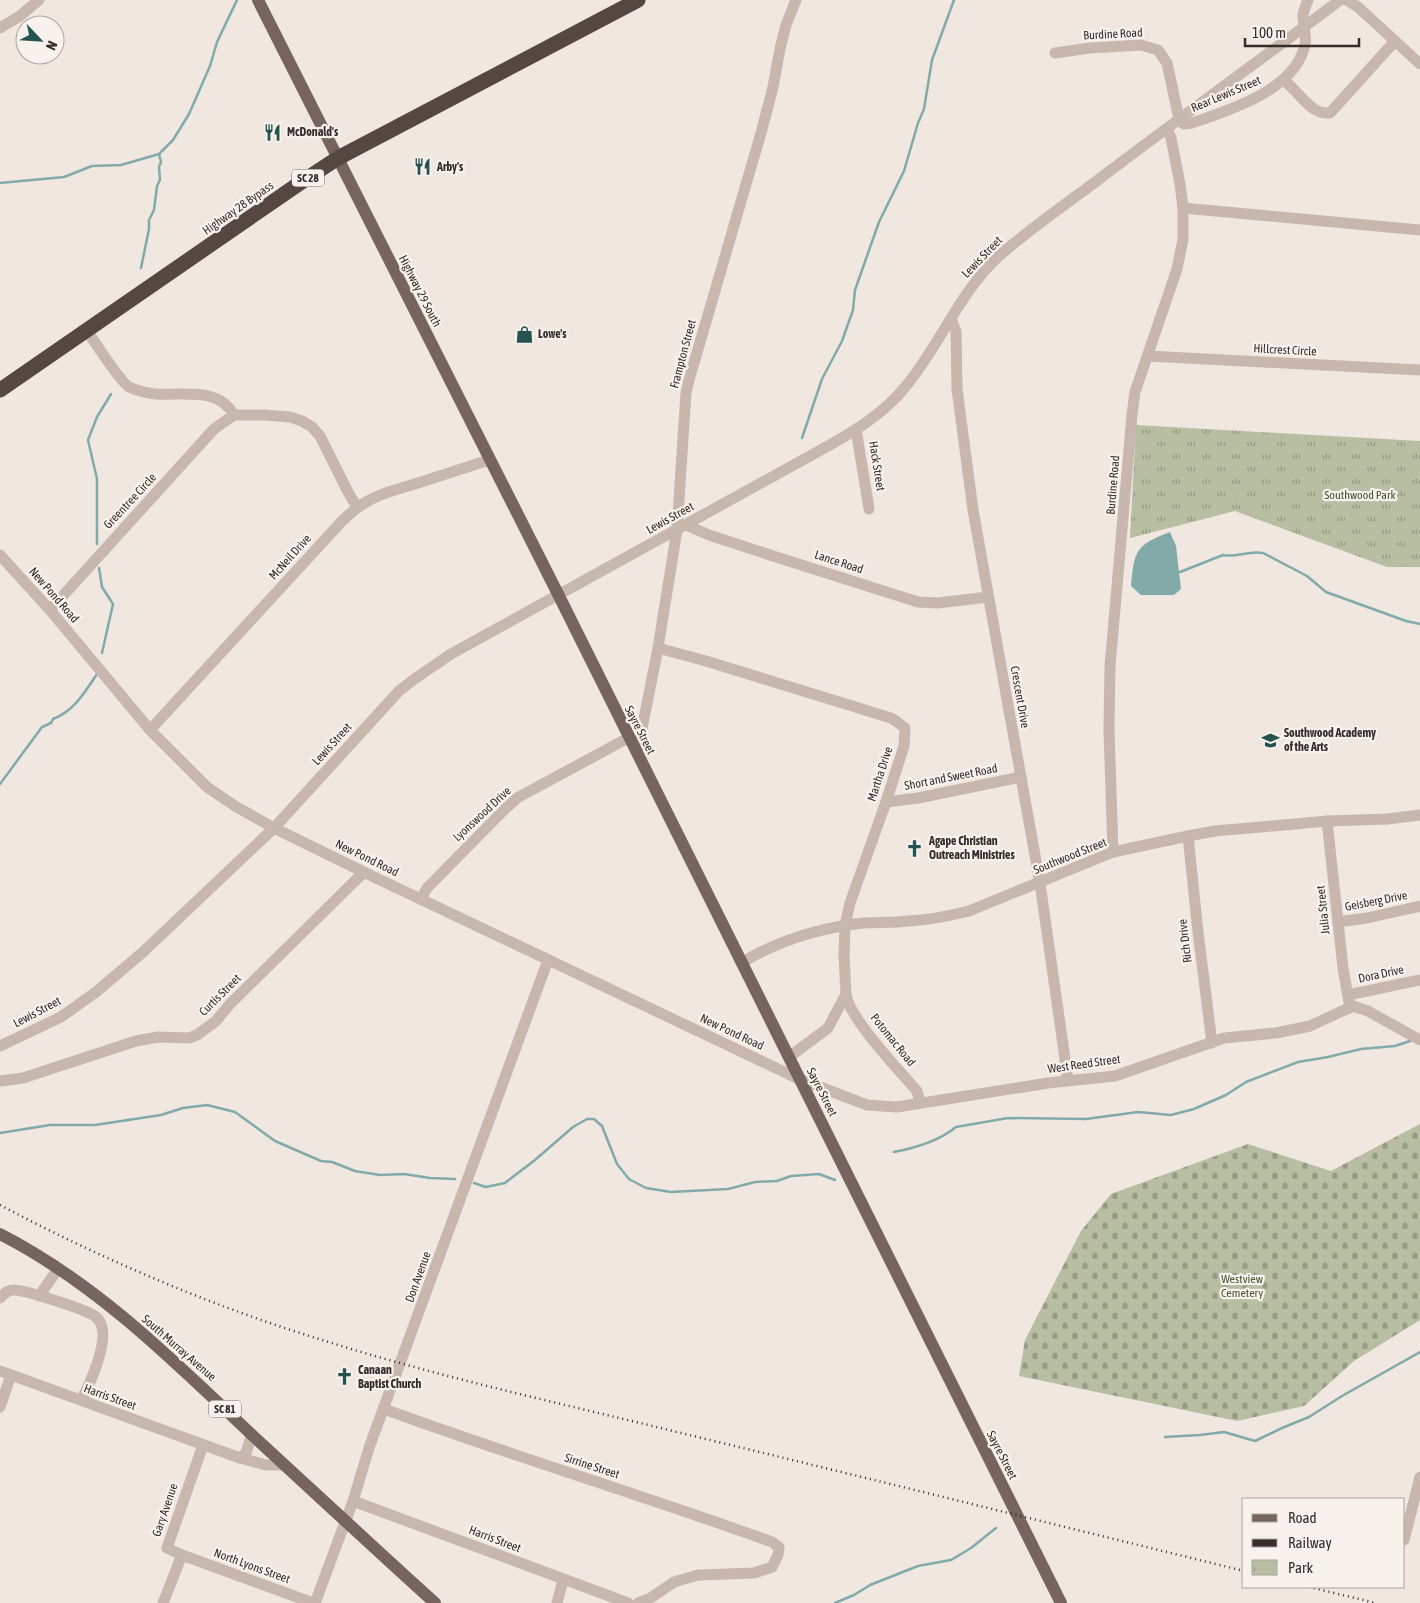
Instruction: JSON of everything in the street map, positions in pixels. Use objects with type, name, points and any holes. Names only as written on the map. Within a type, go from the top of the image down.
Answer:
[{"type":"highway","name":"Highway 28 Bypass","points":[[0,390],[338,158],[638,0]]},
{"type":"main road","name":"Highway 29 South","points":[[258,0],[558,594]]},
{"type":"main road","name":"Sayre Street","points":[[558,594],[628,738],[1061,1603]]},
{"type":"main road","name":"South Murray Avenue","points":[[0,1234],[58,1269],[147,1337],[435,1603]]},
{"type":"street","points":[[0,28],[20,16],[39,0]]},
{"type":"street","name":"Frampton Street","points":[[637,754],[682,527],[689,380],[761,133],[782,41],[796,0]]},
{"type":"street","name":"Rear Lewis Street","points":[[1179,119],[1184,124],[1220,114],[1267,92],[1283,80],[1296,65],[1305,47],[1303,14],[1308,0]]},
{"type":"street","name":"Lewis Street","points":[[0,1046],[61,1017],[96,992],[142,953],[274,828],[383,707],[413,680],[451,654],[818,452],[856,429],[882,410],[906,387],[971,287],[998,257],[1038,224],[1340,0]]},
{"type":"street","points":[[1347,0],[1358,7],[1420,64]]},
{"type":"street","points":[[1283,80],[1318,112],[1330,113],[1395,41]]},
{"type":"street","name":"Burdine Road","points":[[1055,54],[1090,48],[1141,45],[1158,50],[1166,63],[1179,119]]},
{"type":"street","name":"Burdine Road","points":[[1113,852],[1109,730],[1110,666],[1132,415],[1135,392],[1180,258],[1184,234],[1183,208],[1171,138],[1167,129]]},
{"type":"street","points":[[1183,208],[1420,230]]},
{"type":"street","name":"Crescent Drive","points":[[950,319],[956,337],[957,390],[973,510],[1040,883],[1068,1080]]},
{"type":"street","points":[[87,331],[128,386],[154,394],[207,395],[223,402],[234,415],[290,417],[312,427],[320,436],[357,507]]},
{"type":"street","name":"Hillcrest Circle","points":[[1148,356],[1420,370]]},
{"type":"street","name":"Greentree Circle","points":[[50,610],[214,429],[234,415]]},
{"type":"street","name":"Hack Street","points":[[856,429],[869,508]]},
{"type":"street","name":"McNeil Drive","points":[[150,730],[336,527],[357,507],[370,498],[389,490],[489,460]]},
{"type":"street","name":"Lance Road","points":[[682,527],[918,602],[988,597]]},
{"type":"street","name":"New Pond Road","points":[[0,555],[50,610],[150,730],[207,787],[235,806],[274,828],[364,872],[799,1079]]},
{"type":"street","name":"Martha Drive","points":[[658,648],[706,661],[896,721],[904,728],[904,746],[853,892],[845,925],[844,978],[846,994]]},
{"type":"street","name":"Lyonswood Drive","points":[[421,899],[427,888],[517,798],[628,738]]},
{"type":"street","name":"Short and Sweet Road","points":[[886,802],[918,798],[1021,777]]},
{"type":"street","name":"Southwood Street","points":[[741,963],[763,950],[815,931],[865,923],[908,922],[945,917],[969,911],[1113,852],[1216,831],[1420,815]]},
{"type":"street","name":"Julia Street","points":[[1327,821],[1350,1008]]},
{"type":"street","name":"Rich Drive","points":[[1188,836],[1212,1043]]},
{"type":"street","name":"Curtis Street","points":[[0,1081],[23,1078],[136,1042],[158,1037],[189,1038],[197,1035],[216,1021],[230,1004],[364,872]]},
{"type":"street","name":"Geisberg Drive","points":[[1338,922],[1367,918],[1420,906]]},
{"type":"street","name":"Don Avenue","points":[[314,1603],[353,1501],[370,1445],[548,960]]},
{"type":"street","name":"Dora Drive","points":[[1348,995],[1420,980]]},
{"type":"street","points":[[789,1058],[828,1028],[846,994]]},
{"type":"street","name":"Potomac Road","points":[[846,994],[846,1001],[862,1025],[917,1091],[920,1102]]},
{"type":"street","points":[[1350,1008],[1353,1006],[1368,1011],[1420,1040]]},
{"type":"street","name":"West Reed Street","points":[[799,1079],[867,1105],[897,1107],[1068,1080],[1115,1076],[1224,1038],[1276,1033],[1310,1026],[1350,1008]]},
{"type":"street","points":[[39,1296],[58,1269]]},
{"type":"street","points":[[0,1298],[11,1290],[21,1290],[84,1311],[96,1317],[102,1325],[99,1360],[81,1400]]},
{"type":"street","points":[[0,1407],[6,1373]]},
{"type":"street","name":"Harris Street","points":[[6,1373],[240,1458],[266,1465],[286,1465]]},
{"type":"street","name":"Sirrine Street","points":[[384,1409],[528,1460],[706,1518],[772,1542],[779,1547],[772,1567],[754,1573],[698,1575],[674,1582],[649,1599],[638,1603]]},
{"type":"street","points":[[240,1458],[246,1453],[252,1434]]},
{"type":"street","name":"Gary Avenue","points":[[182,1555],[166,1548],[203,1445]]},
{"type":"street","points":[[1405,1536],[1420,1478]]},
{"type":"street","name":"Harris Street","points":[[353,1501],[495,1552],[563,1580],[628,1603]]},
{"type":"street","points":[[163,1603],[182,1555]]},
{"type":"street","name":"North Lyons Street","points":[[182,1555],[314,1603]]},
{"type":"street","points":[[557,1603],[563,1580]]},
{"type":"green space","name":"Southwood Park","points":[[1136,425],[1420,441],[1420,567],[1387,567],[1235,511],[1130,538]]},
{"type":"green space","name":"Westview Cemetery","points":[[1420,1124],[1420,1320],[1354,1361],[1304,1406],[1237,1421],[1019,1376],[1025,1340],[1081,1231],[1111,1194],[1248,1144],[1331,1171]]},
{"type":"water","points":[[1170,532],[1176,546],[1181,589],[1174,595],[1141,595],[1131,586],[1134,564],[1139,550],[1150,541]]},
{"type":"waterway","points":[[0,183],[64,177],[92,166],[121,165],[159,154],[173,140],[189,114],[210,66],[217,42],[237,0]]},
{"type":"waterway","points":[[802,438],[822,379],[842,341],[853,310],[855,290],[879,222],[904,171],[924,109],[932,60],[954,0]]},
{"type":"waterway","points":[[141,268],[149,220],[154,210],[157,186],[160,180],[159,167],[161,162],[159,154]]},
{"type":"waterway","points":[[97,544],[97,479],[88,440],[97,417],[111,394]]},
{"type":"waterway","points":[[1180,572],[1223,555],[1263,553],[1307,576],[1326,592],[1406,621],[1420,624]]},
{"type":"waterway","points":[[99,568],[102,587],[113,604],[102,653]]},
{"type":"waterway","points":[[0,784],[42,727],[51,723],[53,719],[73,706],[97,674]]},
{"type":"waterway","points":[[894,1152],[926,1143],[956,1127],[1008,1118],[1086,1119],[1138,1112],[1171,1115],[1194,1109],[1226,1095],[1246,1082],[1298,1062],[1361,1049],[1395,1046],[1413,1040]]},
{"type":"waterway","points":[[0,1133],[50,1125],[95,1125],[161,1115],[183,1108],[207,1105],[235,1112],[275,1141],[321,1161],[332,1162],[355,1171],[380,1175],[404,1174],[455,1179]]},
{"type":"waterway","points":[[474,1183],[486,1187],[505,1183],[573,1127],[587,1119],[594,1119],[602,1126],[617,1164],[629,1179],[646,1188],[671,1192],[728,1189],[755,1182],[777,1181],[791,1176],[819,1174],[835,1180]]},
{"type":"waterway","points":[[1165,1437],[1224,1432],[1255,1441],[1309,1417],[1420,1352]]},
{"type":"waterway","points":[[835,1603],[854,1595],[870,1585],[918,1566],[951,1560],[971,1548],[996,1528]]},
{"type":"railway","points":[[0,1205],[77,1244],[156,1280],[278,1326],[407,1365],[1242,1571]]},
{"type":"railway","points":[[1313,1588],[1376,1603]]},
{"type":"place","name":"McDonald's","points":[[273,132]]},
{"type":"place","name":"Arby's","points":[[423,167]]},
{"type":"place","name":"Lowe's","points":[[524,334]]},
{"type":"place","name":"Southwood Academy of the Arts","points":[[1270,740]]},
{"type":"place","name":"Agape Christian Outreach Ministries","points":[[915,848]]},
{"type":"place","name":"Canaan Baptist Church","points":[[344,1377]]}]
